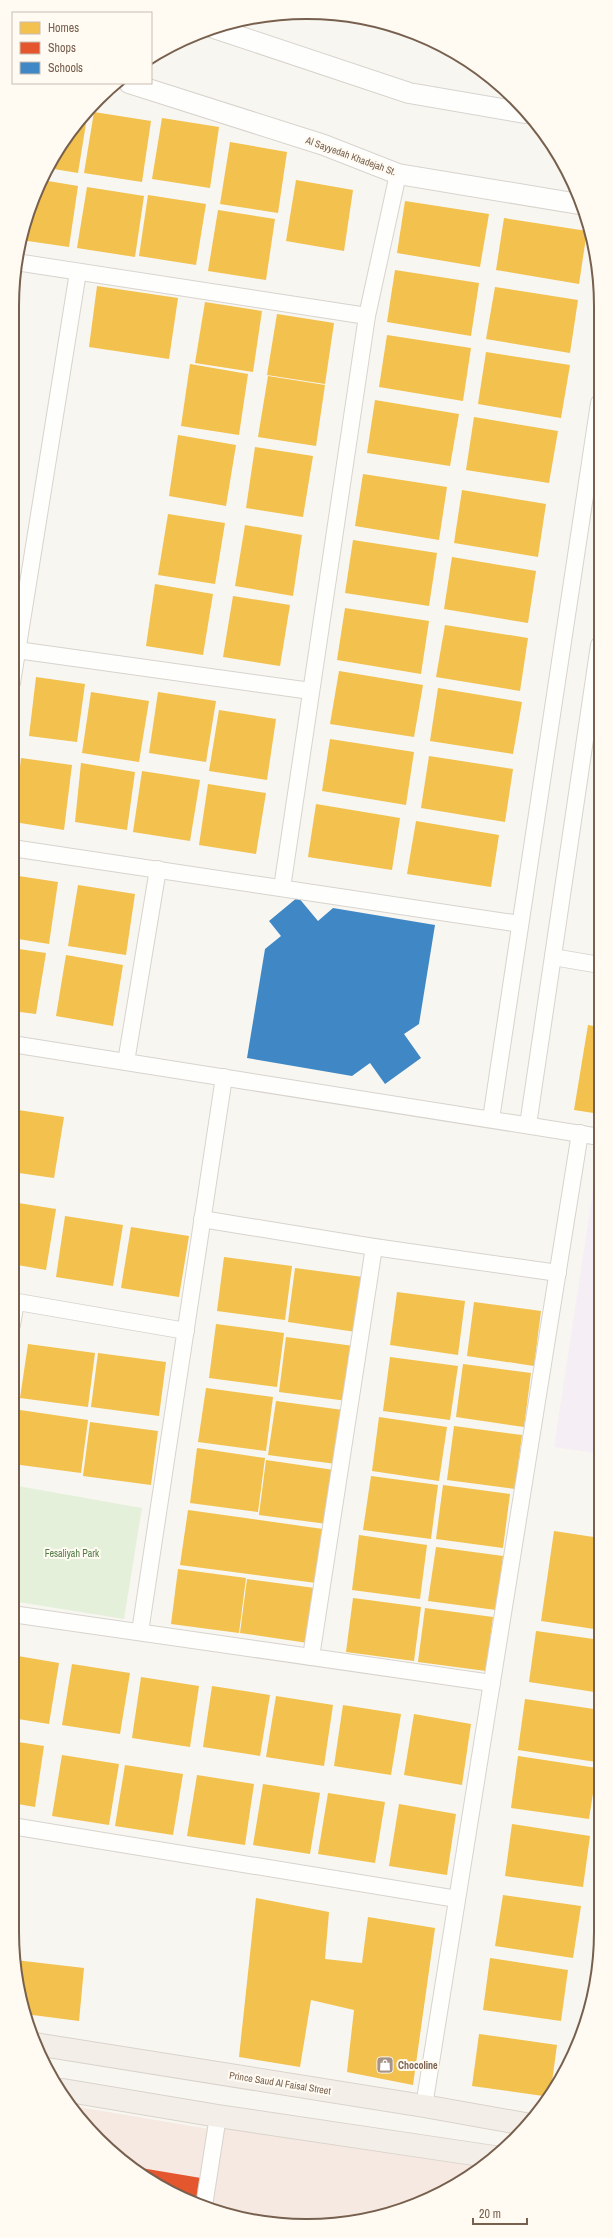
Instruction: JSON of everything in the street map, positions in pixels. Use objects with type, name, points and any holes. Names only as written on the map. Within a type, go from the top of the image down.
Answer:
[{"type":"main road","name":"Prince Saud Al Faisal Street","points":[[43,2045],[424,2106],[521,2123]]},
{"type":"main road","points":[[67,2091],[218,2116],[487,2156]]},
{"type":"street","points":[[224,31],[409,93],[518,112]]},
{"type":"street","name":"Al Sayyedah Khadejah St.","points":[[132,84],[324,145],[398,174],[575,203]]},
{"type":"street","points":[[282,888],[368,316],[398,174]]},
{"type":"street","points":[[22,263],[368,316]]},
{"type":"street","points":[[19,638],[78,272]]},
{"type":"street","points":[[491,1119],[594,436]]},
{"type":"street","points":[[19,650],[311,691]]},
{"type":"street","points":[[528,1125],[553,957],[594,720]]},
{"type":"street","points":[[19,849],[520,924]]},
{"type":"street","points":[[126,1062],[158,869]]},
{"type":"street","points":[[553,957],[594,964]]},
{"type":"street","points":[[19,1045],[594,1136]]},
{"type":"street","points":[[140,1632],[224,1077]]},
{"type":"street","points":[[424,2106],[580,1134]]},
{"type":"street","points":[[202,1219],[374,1247],[558,1273]]},
{"type":"street","points":[[311,1657],[374,1247]]},
{"type":"street","points":[[19,1303],[186,1332]]},
{"type":"street","points":[[19,1615],[492,1683]]},
{"type":"street","points":[[19,1827],[457,1899]]},
{"type":"street","points":[[205,2200],[218,2116]]},
{"type":"shaded area","points":[[594,1183],[594,1453],[554,1447]]},
{"type":"shaded area","points":[[78,2107],[215,2130],[218,2116],[477,2163],[434,2189],[399,2204],[381,2209],[344,2217],[306,2219],[269,2217],[214,2204],[179,2189],[147,2171],[117,2148]]},
{"type":"green space","name":"Fesaliyah Park","points":[[19,1486],[142,1508],[124,1619],[19,1602]]},
{"type":"building: Homes","points":[[95,112],[151,121],[142,182],[84,173]]},
{"type":"building: Homes","points":[[162,118],[219,127],[210,188],[152,179]]},
{"type":"building: Homes","points":[[86,121],[78,173],[55,169],[67,147]]},
{"type":"building: Homes","points":[[230,142],[287,152],[278,213],[220,204]]},
{"type":"building: Homes","points":[[296,180],[353,190],[344,251],[286,241]]},
{"type":"building: Homes","points":[[48,181],[78,186],[69,247],[27,241],[34,214]]},
{"type":"building: Homes","points":[[87,187],[144,196],[135,257],[77,248]]},
{"type":"building: Homes","points":[[148,195],[206,204],[196,265],[139,256]]},
{"type":"building: Homes","points":[[405,201],[489,214],[480,267],[397,253]]},
{"type":"building: Homes","points":[[218,210],[275,219],[266,280],[208,271]]},
{"type":"building: Homes","points":[[504,218],[584,230],[586,240],[579,284],[496,270]]},
{"type":"building: Homes","points":[[395,270],[479,283],[471,336],[387,322]]},
{"type":"building: Homes","points":[[97,286],[178,298],[169,359],[89,347]]},
{"type":"building: Homes","points":[[495,287],[578,300],[570,353],[486,339]]},
{"type":"building: Homes","points":[[205,302],[262,311],[253,372],[195,363]]},
{"type":"building: Homes","points":[[277,314],[334,323],[325,384],[267,375]]},
{"type":"building: Homes","points":[[387,335],[471,348],[463,401],[379,387]]},
{"type":"building: Homes","points":[[486,352],[570,365],[561,418],[478,404]]},
{"type":"building: Homes","points":[[190,364],[248,374],[239,435],[181,426]]},
{"type":"building: Homes","points":[[268,376],[325,385],[316,446],[258,437]]},
{"type":"building: Homes","points":[[375,400],[459,414],[450,466],[367,453]]},
{"type":"building: Homes","points":[[474,417],[558,431],[549,483],[466,470]]},
{"type":"building: Homes","points":[[178,435],[236,445],[226,506],[169,496]]},
{"type":"building: Homes","points":[[255,447],[313,456],[303,517],[246,508]]},
{"type":"building: Homes","points":[[363,474],[447,487],[439,540],[355,526]]},
{"type":"building: Homes","points":[[462,490],[546,504],[538,557],[454,543]]},
{"type":"building: Homes","points":[[168,514],[225,523],[215,584],[158,575]]},
{"type":"building: Homes","points":[[245,525],[302,535],[293,596],[235,586]]},
{"type":"building: Homes","points":[[353,540],[437,553],[429,606],[345,593]]},
{"type":"building: Homes","points":[[452,557],[536,571],[528,623],[444,609]]},
{"type":"building: Homes","points":[[155,584],[213,594],[203,655],[146,646]]},
{"type":"building: Homes","points":[[233,596],[290,605],[280,666],[223,657]]},
{"type":"building: Homes","points":[[345,608],[429,621],[421,674],[337,660]]},
{"type":"building: Homes","points":[[445,625],[528,638],[520,691],[436,677]]},
{"type":"building: Homes","points":[[339,671],[423,685],[414,737],[330,724]]},
{"type":"building: Homes","points":[[36,677],[85,684],[77,742],[29,736]]},
{"type":"building: Homes","points":[[438,688],[522,702],[513,754],[430,741]]},
{"type":"building: Homes","points":[[91,692],[149,701],[139,762],[82,753]]},
{"type":"building: Homes","points":[[158,692],[216,701],[206,762],[149,753]]},
{"type":"building: Homes","points":[[219,710],[276,719],[267,780],[209,771]]},
{"type":"building: Homes","points":[[330,739],[414,752],[406,805],[322,791]]},
{"type":"building: Homes","points":[[429,756],[513,769],[505,822],[421,808]]},
{"type":"building: Homes","points":[[21,758],[72,765],[64,830],[19,823],[19,776]]},
{"type":"building: Homes","points":[[81,763],[135,772],[127,830],[75,822]]},
{"type":"building: Homes","points":[[142,771],[200,780],[190,841],[133,832]]},
{"type":"building: Homes","points":[[208,784],[266,793],[256,854],[199,845]]},
{"type":"building: Homes","points":[[316,804],[400,818],[392,870],[308,857]]},
{"type":"building: Homes","points":[[416,821],[499,835],[491,887],[407,874]]},
{"type":"building: Homes","points":[[19,876],[58,882],[49,944],[19,939]]},
{"type":"building: Homes","points":[[78,885],[135,894],[126,955],[68,946]]},
{"type":"building: Homes","points":[[19,949],[46,953],[36,1014],[19,1012]]},
{"type":"building: Homes","points":[[66,955],[123,965],[113,1026],[56,1016]]},
{"type":"building: Homes","points":[[588,1025],[594,1026],[594,1113],[574,1110]]},
{"type":"building: Homes","points":[[19,1110],[64,1117],[54,1178],[19,1173]]},
{"type":"building: Homes","points":[[19,1203],[56,1209],[46,1270],[19,1265]]},
{"type":"building: Homes","points":[[65,1216],[123,1225],[113,1286],[56,1277]]},
{"type":"building: Homes","points":[[131,1227],[189,1236],[179,1297],[121,1288]]},
{"type":"building: Homes","points":[[224,1257],[292,1266],[285,1320],[217,1311]]},
{"type":"building: Homes","points":[[295,1268],[363,1277],[356,1332],[288,1322]]},
{"type":"building: Homes","points":[[397,1292],[465,1301],[458,1355],[390,1345]]},
{"type":"building: Homes","points":[[474,1302],[541,1311],[534,1366],[467,1356]]},
{"type":"building: Homes","points":[[216,1324],[284,1333],[277,1387],[209,1378]]},
{"type":"building: Homes","points":[[286,1337],[354,1346],[347,1401],[279,1392]]},
{"type":"building: Homes","points":[[28,1344],[95,1353],[88,1407],[20,1398]]},
{"type":"building: Homes","points":[[98,1353],[166,1362],[159,1416],[91,1407]]},
{"type":"building: Homes","points":[[390,1357],[458,1366],[450,1420],[383,1411]]},
{"type":"building: Homes","points":[[463,1364],[531,1373],[524,1427],[456,1417]]},
{"type":"building: Homes","points":[[206,1388],[273,1397],[266,1451],[198,1442]]},
{"type":"building: Homes","points":[[276,1401],[343,1410],[336,1464],[268,1455]]},
{"type":"building: Homes","points":[[20,1410],[88,1420],[81,1473],[19,1465]]},
{"type":"building: Homes","points":[[379,1417],[447,1427],[439,1481],[372,1471]]},
{"type":"building: Homes","points":[[90,1422],[158,1431],[151,1485],[83,1476]]},
{"type":"building: Homes","points":[[454,1426],[522,1435],[515,1489],[447,1480]]},
{"type":"building: Homes","points":[[197,1448],[265,1458],[258,1512],[190,1503]]},
{"type":"building: Homes","points":[[266,1460],[334,1470],[327,1524],[259,1515]]},
{"type":"building: Homes","points":[[371,1476],[438,1485],[431,1539],[363,1530]]},
{"type":"building: Homes","points":[[443,1485],[510,1494],[503,1548],[436,1539]]},
{"type":"building: Homes","points":[[188,1510],[323,1529],[316,1583],[180,1565]]},
{"type":"building: Homes","points":[[554,1531],[594,1537],[594,1629],[541,1621]]},
{"type":"building: Homes","points":[[359,1535],[427,1545],[420,1599],[352,1590]]},
{"type":"building: Homes","points":[[436,1547],[503,1556],[496,1610],[428,1601]]},
{"type":"building: Homes","points":[[178,1569],[246,1578],[239,1633],[171,1624]]},
{"type":"building: Homes","points":[[247,1579],[315,1588],[308,1643],[240,1633]]},
{"type":"building: Homes","points":[[353,1598],[421,1607],[414,1661],[346,1652]]},
{"type":"building: Homes","points":[[425,1608],[493,1617],[486,1671],[418,1662]]},
{"type":"building: Homes","points":[[536,1631],[594,1639],[594,1692],[529,1682]]},
{"type":"building: Homes","points":[[19,1656],[59,1663],[49,1724],[19,1719]]},
{"type":"building: Homes","points":[[72,1664],[130,1673],[120,1734],[62,1725]]},
{"type":"building: Homes","points":[[141,1677],[199,1686],[190,1747],[132,1738]]},
{"type":"building: Homes","points":[[212,1686],[270,1695],[260,1756],[203,1747]]},
{"type":"building: Homes","points":[[276,1696],[333,1705],[324,1766],[266,1757]]},
{"type":"building: Homes","points":[[525,1699],[594,1709],[594,1762],[518,1750]]},
{"type":"building: Homes","points":[[343,1705],[401,1714],[391,1775],[334,1766]]},
{"type":"building: Homes","points":[[414,1714],[471,1724],[462,1785],[404,1775]]},
{"type":"building: Homes","points":[[19,1742],[44,1746],[35,1807],[19,1804]]},
{"type":"building: Homes","points":[[62,1755],[119,1764],[109,1825],[52,1816]]},
{"type":"building: Homes","points":[[518,1756],[594,1768],[594,1787],[589,1819],[511,1808]]},
{"type":"building: Homes","points":[[125,1765],[183,1774],[173,1835],[115,1826]]},
{"type":"building: Homes","points":[[197,1775],[254,1784],[245,1845],[187,1836]]},
{"type":"building: Homes","points":[[263,1784],[320,1793],[310,1854],[253,1845]]},
{"type":"building: Homes","points":[[328,1793],[385,1802],[375,1863],[318,1854]]},
{"type":"building: Homes","points":[[399,1804],[456,1814],[447,1875],[389,1866]]},
{"type":"building: Homes","points":[[512,1824],[590,1836],[583,1887],[505,1876]]},
{"type":"building: Homes","points":[[503,1895],[581,1906],[573,1958],[495,1946]]},
{"type":"building: Homes","points":[[256,1898],[329,1912],[325,1959],[362,1963],[368,1917],[435,1928],[413,2085],[347,2072],[354,2010],[311,2000],[300,2067],[239,2057]]},
{"type":"building: Homes","points":[[490,1958],[568,1970],[561,2021],[483,2010]]},
{"type":"building: Homes","points":[[21,1961],[84,1968],[79,2021],[31,2015],[21,1969]]},
{"type":"building: Homes","points":[[479,2034],[557,2045],[552,2080],[543,2096],[472,2086]]},
{"type":"building: Shops","points":[[143,2168],[201,2178],[199,2198],[179,2189]]},
{"type":"building: Schools","points":[[298,897],[318,921],[333,908],[435,925],[419,1024],[404,1034],[421,1058],[385,1084],[370,1063],[352,1076],[247,1058],[265,949],[281,936],[269,921]]},
{"type":"place","name":"Chocoline","points":[[385,2065]]}]
